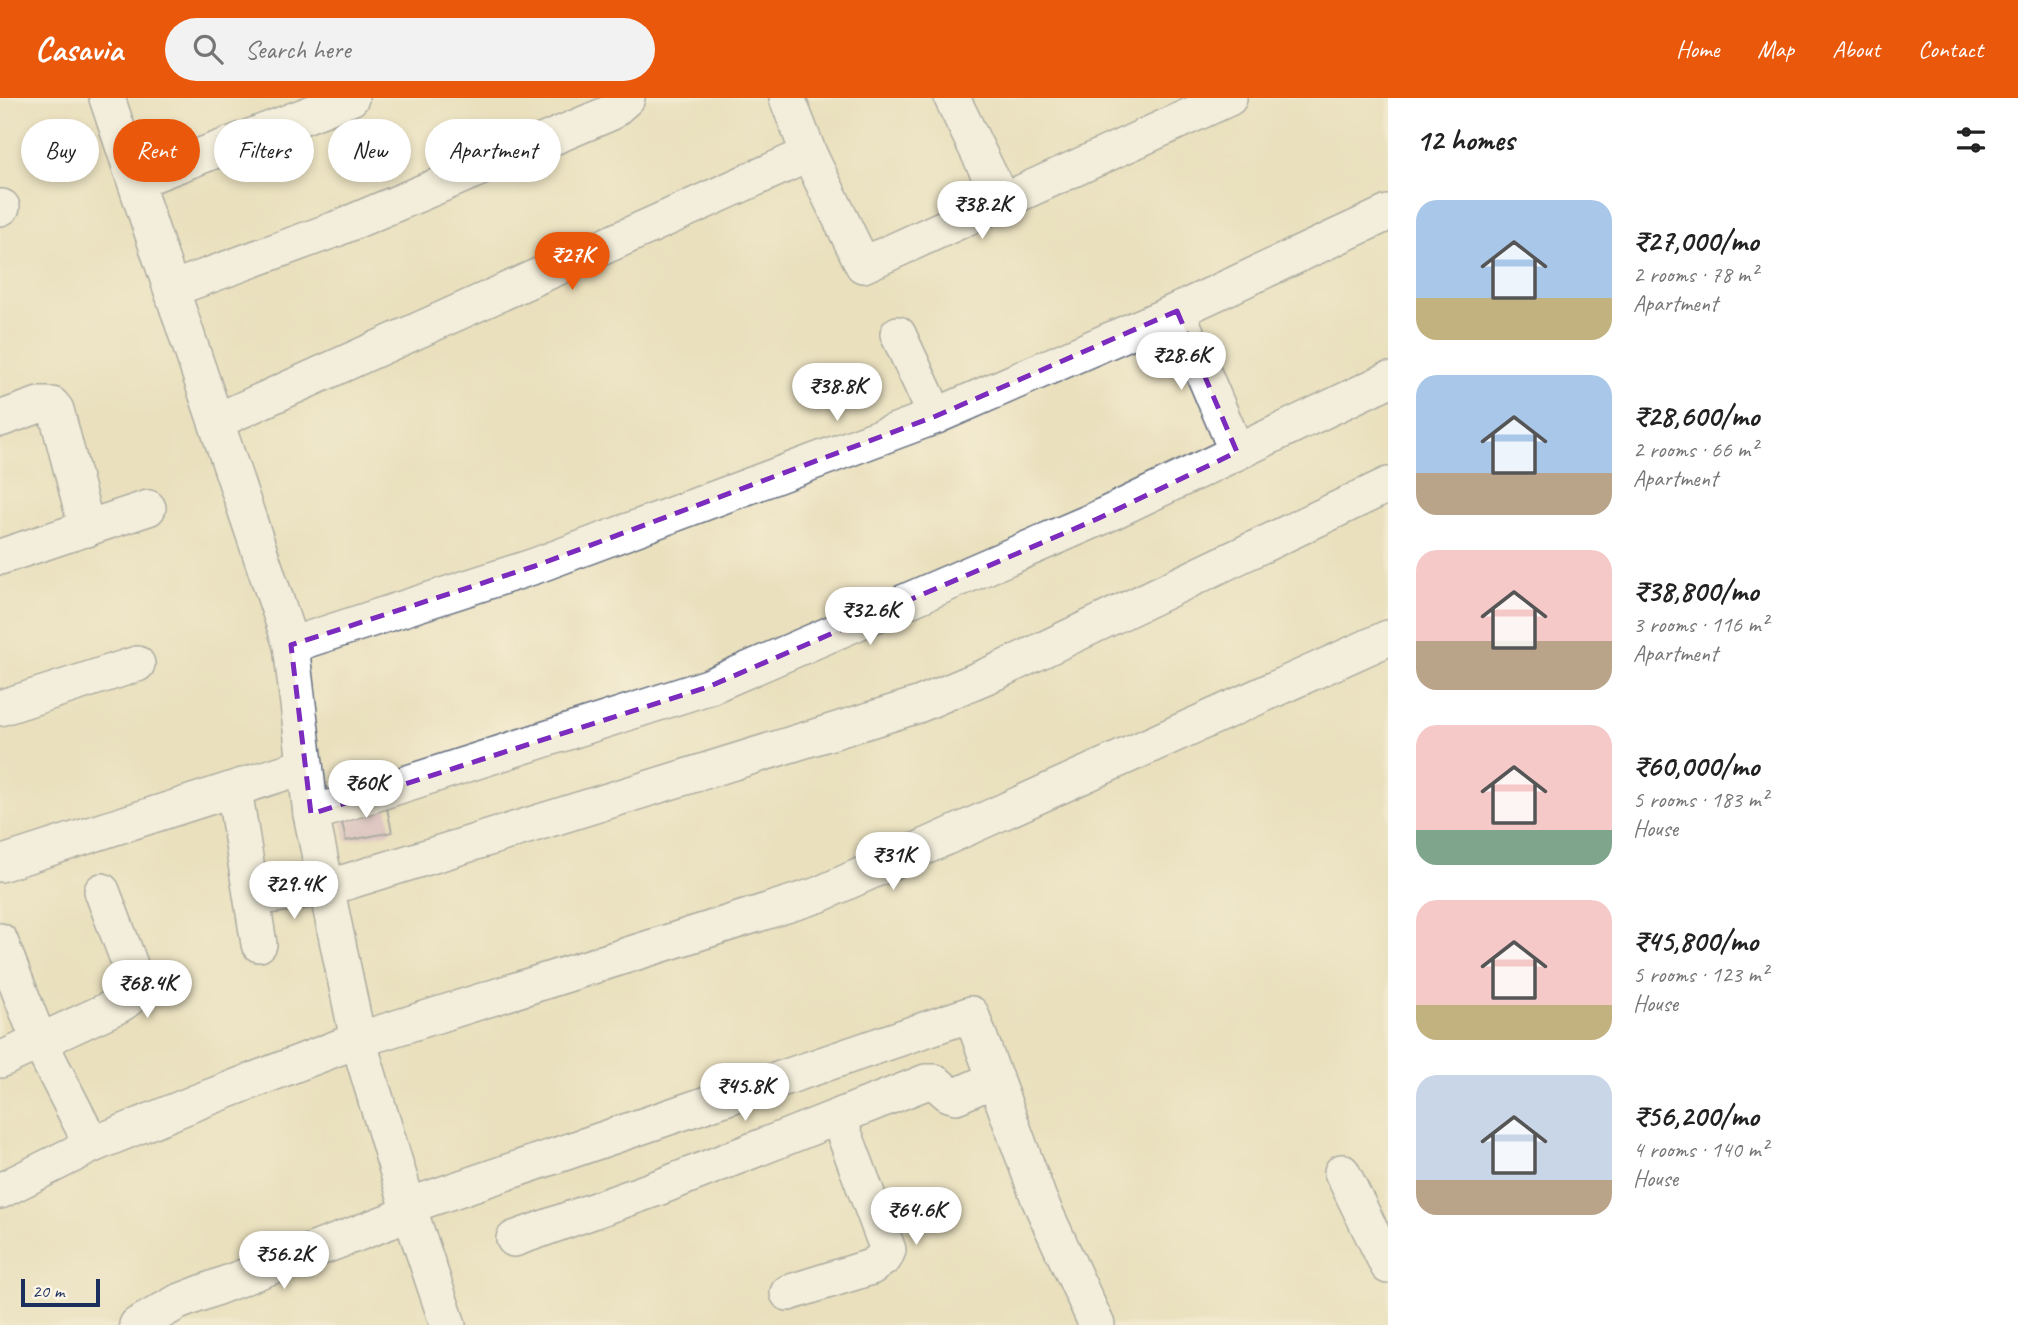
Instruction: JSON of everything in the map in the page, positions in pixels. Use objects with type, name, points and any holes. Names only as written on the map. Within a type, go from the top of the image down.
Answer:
[{"type":"street","points":[[107,98],[114,119]]},
{"type":"street","points":[[200,156],[351,98]]},
{"type":"street","points":[[172,289],[336,229],[448,182],[610,113],[627,98]]},
{"type":"street","points":[[787,98],[809,154],[863,265],[1229,98]]},
{"type":"street","points":[[952,98],[1002,201]]},
{"type":"street","points":[[217,421],[809,154]]},
{"type":"street","points":[[136,182],[291,645],[312,814],[358,1040],[448,1325]]},
{"type":"street","points":[[291,645],[535,566],[936,416],[1177,311],[1388,213]]},
{"type":"street","points":[[1177,311],[1237,452]]},
{"type":"street","points":[[898,334],[936,416]]},
{"type":"street","points":[[312,814],[708,687],[1097,519],[1388,380]]},
{"type":"street","points":[[0,419],[38,405],[52,405],[56,410],[87,529]]},
{"type":"street","points":[[253,898],[327,888],[918,705],[996,672],[1388,485]]},
{"type":"street","points":[[0,557],[148,508]]},
{"type":"street","points":[[0,1191],[92,1145],[358,1040],[818,895],[1384,651]]},
{"type":"street","points":[[0,708],[136,664]]},
{"type":"street","points":[[0,863],[305,766]]},
{"type":"street","points":[[234,789],[258,944]]},
{"type":"street","points":[[0,1059],[119,1005],[133,995],[136,988],[135,978],[102,891]]},
{"type":"street","points":[[0,941],[39,1041],[92,1145]]},
{"type":"street","points":[[137,1325],[178,1303],[410,1209],[971,1014],[1039,1199],[1097,1325]]},
{"type":"street","points":[[514,1239],[660,1187],[926,1082],[935,1082],[949,1094],[956,1096],[995,1079]]},
{"type":"street","points":[[788,1293],[871,1267],[885,1257],[888,1250],[838,1117]]},
{"type":"street","points":[[1342,1172],[1388,1266]]},
{"type":"highlighted area","points":[[1177,311],[1237,452],[1097,519],[708,687],[311,814],[291,645],[535,566],[936,416]]},
{"type":"building","points":[[385,799],[392,832],[346,841],[339,808]]}]
